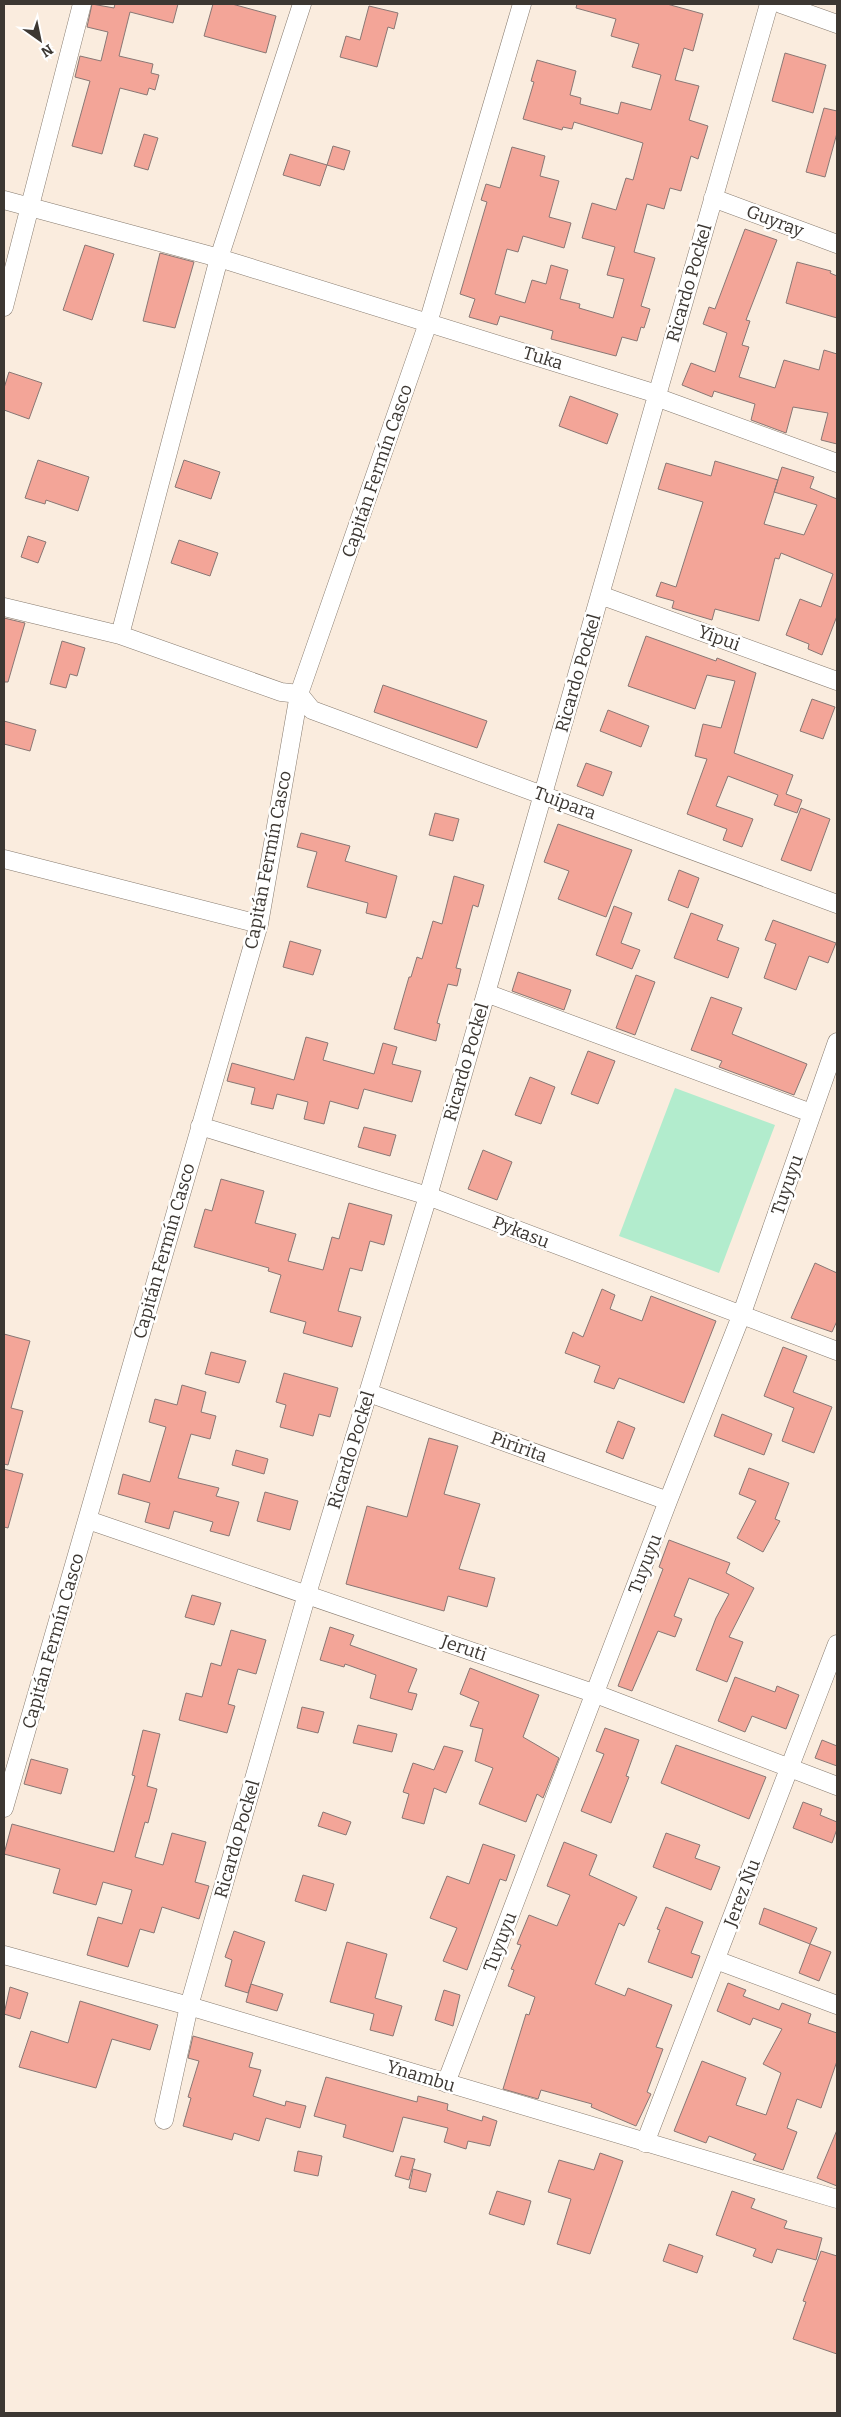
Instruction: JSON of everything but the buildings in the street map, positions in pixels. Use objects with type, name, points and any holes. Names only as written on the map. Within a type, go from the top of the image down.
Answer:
[{"type":"street","points":[[4,307],[82,4]]},
{"type":"street","points":[[120,635],[220,258],[302,4]]},
{"type":"street","name":"Capitán Fermín Casco","points":[[4,1808],[259,924],[299,694],[428,322],[522,4]]},
{"type":"street","name":"Ricardo Pockel","points":[[164,2120],[189,2006],[307,1594],[428,1196],[769,4]]},
{"type":"street","points":[[781,4],[837,24]]},
{"type":"street","name":"Guyray","points":[[713,198],[837,244]]},
{"type":"street","name":"Tuka","points":[[4,200],[220,258],[428,322],[657,395],[837,463]]},
{"type":"street","name":"Yipui","points":[[600,595],[837,681]]},
{"type":"street","points":[[4,607],[120,635],[281,692],[299,694]]},
{"type":"street","name":"Tuipara","points":[[299,694],[312,710],[837,904]]},
{"type":"street","points":[[4,859],[259,924]]},
{"type":"street","points":[[486,993],[812,1113]]},
{"type":"street","name":"Tuyuyu","points":[[446,2083],[596,1694],[668,1501],[741,1316],[837,1042]]},
{"type":"street","name":"Pykasu","points":[[200,1126],[428,1196],[837,1351]]},
{"type":"street","name":"Piririta","points":[[369,1393],[668,1501]]},
{"type":"street","name":"Jeruti","points":[[88,1520],[596,1694],[837,1786]]},
{"type":"street","name":"Jerez Ñu","points":[[645,2143],[837,1644]]},
{"type":"street","name":"Ynambu","points":[[4,1955],[189,2006],[837,2199]]},
{"type":"street","points":[[716,1960],[837,2005]]},
{"type":"green space","points":[[675,1088],[775,1125],[719,1273],[619,1236]]}]
